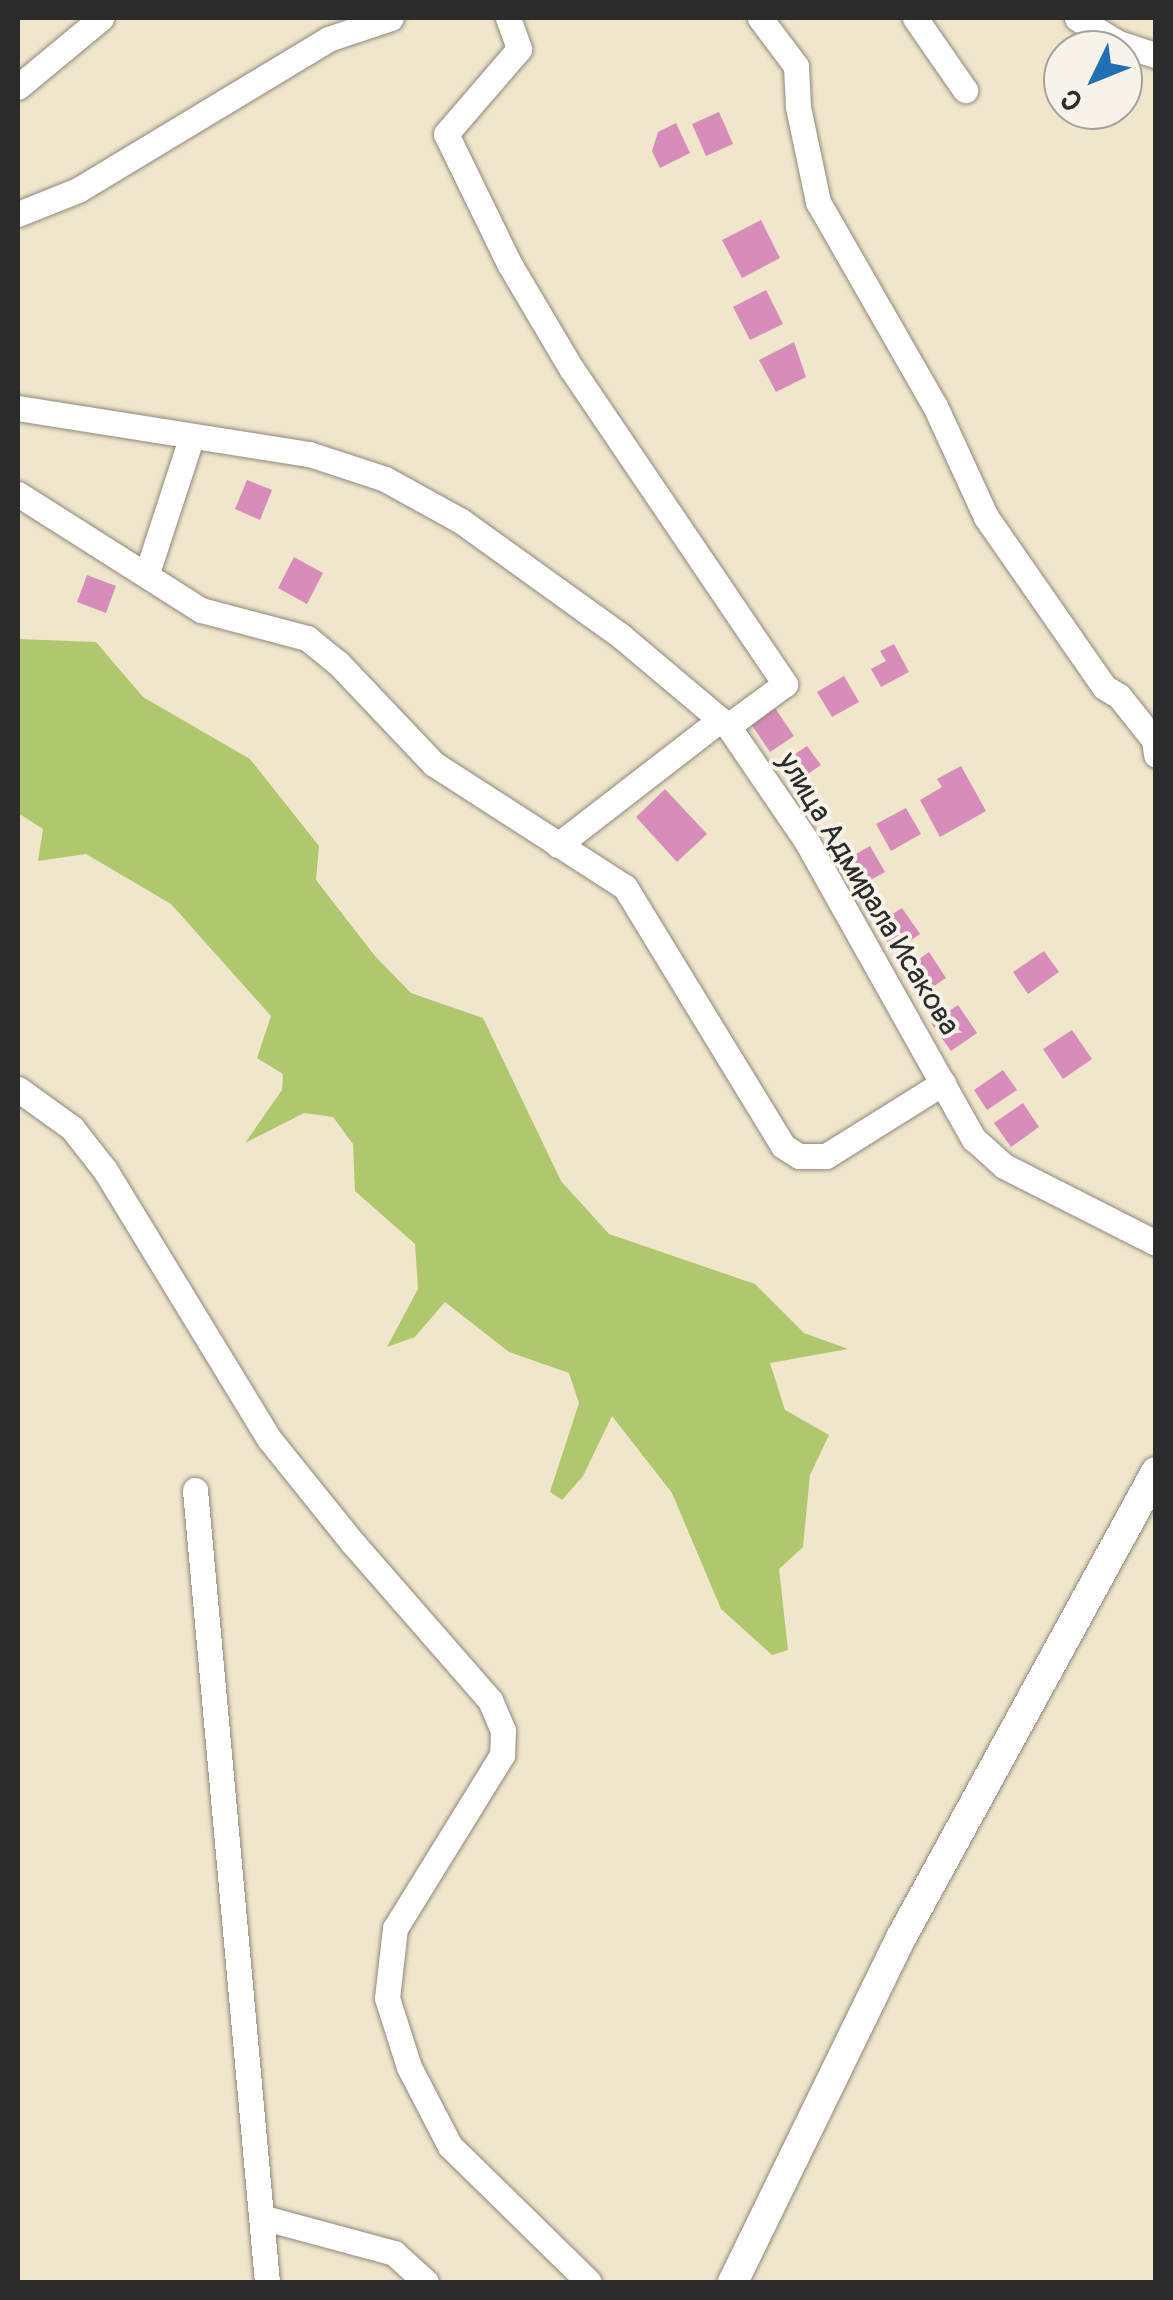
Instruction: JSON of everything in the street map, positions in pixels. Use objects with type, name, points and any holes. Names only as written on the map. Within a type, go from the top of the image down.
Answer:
[{"type":"main road","points":[[733,2282],[902,1936],[1156,1472]]},
{"type":"street","points":[[18,87],[101,18]]},
{"type":"street","points":[[18,214],[78,190],[328,39],[391,18]]},
{"type":"street","points":[[508,18],[519,49],[446,134],[510,264],[571,368],[784,684],[724,723],[558,845]]},
{"type":"street","points":[[760,18],[796,66],[798,107],[818,202],[935,406],[986,518],[1104,687],[1119,696],[1154,740],[1156,755]]},
{"type":"street","points":[[915,18],[964,90]]},
{"type":"street","points":[[1076,18],[1118,43],[1156,56]]},
{"type":"street","name":"улица Адмирала Исакова","points":[[18,408],[309,454],[385,478],[461,521],[621,636],[724,723],[807,842],[974,1139],[1004,1166],[1156,1243]]},
{"type":"street","points":[[147,573],[192,438]]},
{"type":"street","points":[[18,494],[201,610],[307,638],[338,663],[434,764],[625,887],[645,914],[783,1146],[799,1156],[826,1156],[943,1083]]},
{"type":"street","points":[[18,1089],[72,1128],[105,1170],[270,1440],[352,1542],[490,1700],[504,1730],[502,1756],[395,1928],[386,1998],[409,2067],[450,2146],[588,2282]]},
{"type":"street","points":[[195,1490],[267,2282]]},
{"type":"street","points":[[261,2217],[394,2253],[426,2282]]},
{"type":"green space","points":[[18,639],[96,642],[143,697],[250,759],[319,846],[316,880],[375,956],[411,993],[483,1018],[561,1181],[609,1234],[755,1284],[804,1333],[848,1349],[770,1363],[785,1410],[829,1435],[810,1475],[803,1547],[779,1569],[788,1650],[772,1655],[721,1609],[672,1493],[612,1416],[583,1476],[562,1500],[550,1492],[579,1403],[569,1373],[509,1352],[445,1302],[415,1337],[387,1347],[418,1289],[415,1244],[355,1191],[353,1144],[333,1117],[304,1113],[245,1143],[282,1090],[283,1074],[257,1058],[271,1016],[171,904],[86,854],[38,861],[43,829],[18,813]]},
{"type":"building","points":[[719,112],[733,144],[706,156],[692,124]]},
{"type":"building","points":[[676,123],[690,153],[660,168],[652,151],[658,132]]},
{"type":"building","points":[[761,220],[780,258],[742,278],[722,240]]},
{"type":"building","points":[[766,290],[783,324],[750,340],[733,307]]},
{"type":"building","points":[[794,342],[806,377],[776,392],[759,360]]},
{"type":"building","points":[[247,480],[272,490],[260,520],[235,509]]},
{"type":"building","points":[[294,557],[323,573],[307,604],[278,588]]},
{"type":"building","points":[[87,575],[116,586],[106,613],[77,602]]},
{"type":"building","points":[[894,644],[909,672],[881,687],[871,669],[886,661],[880,651]]},
{"type":"building","points":[[844,676],[859,702],[832,717],[817,692]]},
{"type":"building","points":[[775,708],[794,736],[770,752],[751,724]]},
{"type":"building","points":[[807,746],[821,765],[799,780],[786,760]]},
{"type":"building","points":[[961,766],[986,811],[940,837],[920,800],[942,787],[937,779]]},
{"type":"building","points":[[665,789],[707,834],[677,862],[636,817]]},
{"type":"building","points":[[906,808],[921,834],[891,851],[876,824]]},
{"type":"building","points":[[870,846],[885,872],[856,888],[842,862]]},
{"type":"building","points":[[902,908],[920,934],[894,952],[876,925]]},
{"type":"building","points":[[1044,951],[1059,972],[1028,994],[1013,972]]},
{"type":"building","points":[[929,952],[946,978],[922,994],[905,969]]},
{"type":"building","points":[[958,1005],[977,1033],[951,1051],[931,1023]]},
{"type":"building","points":[[1072,1030],[1092,1059],[1063,1079],[1043,1049]]},
{"type":"building","points":[[1003,1070],[1017,1090],[987,1110],[974,1090]]},
{"type":"building","points":[[1023,1103],[1039,1127],[1011,1147],[994,1123]]}]
